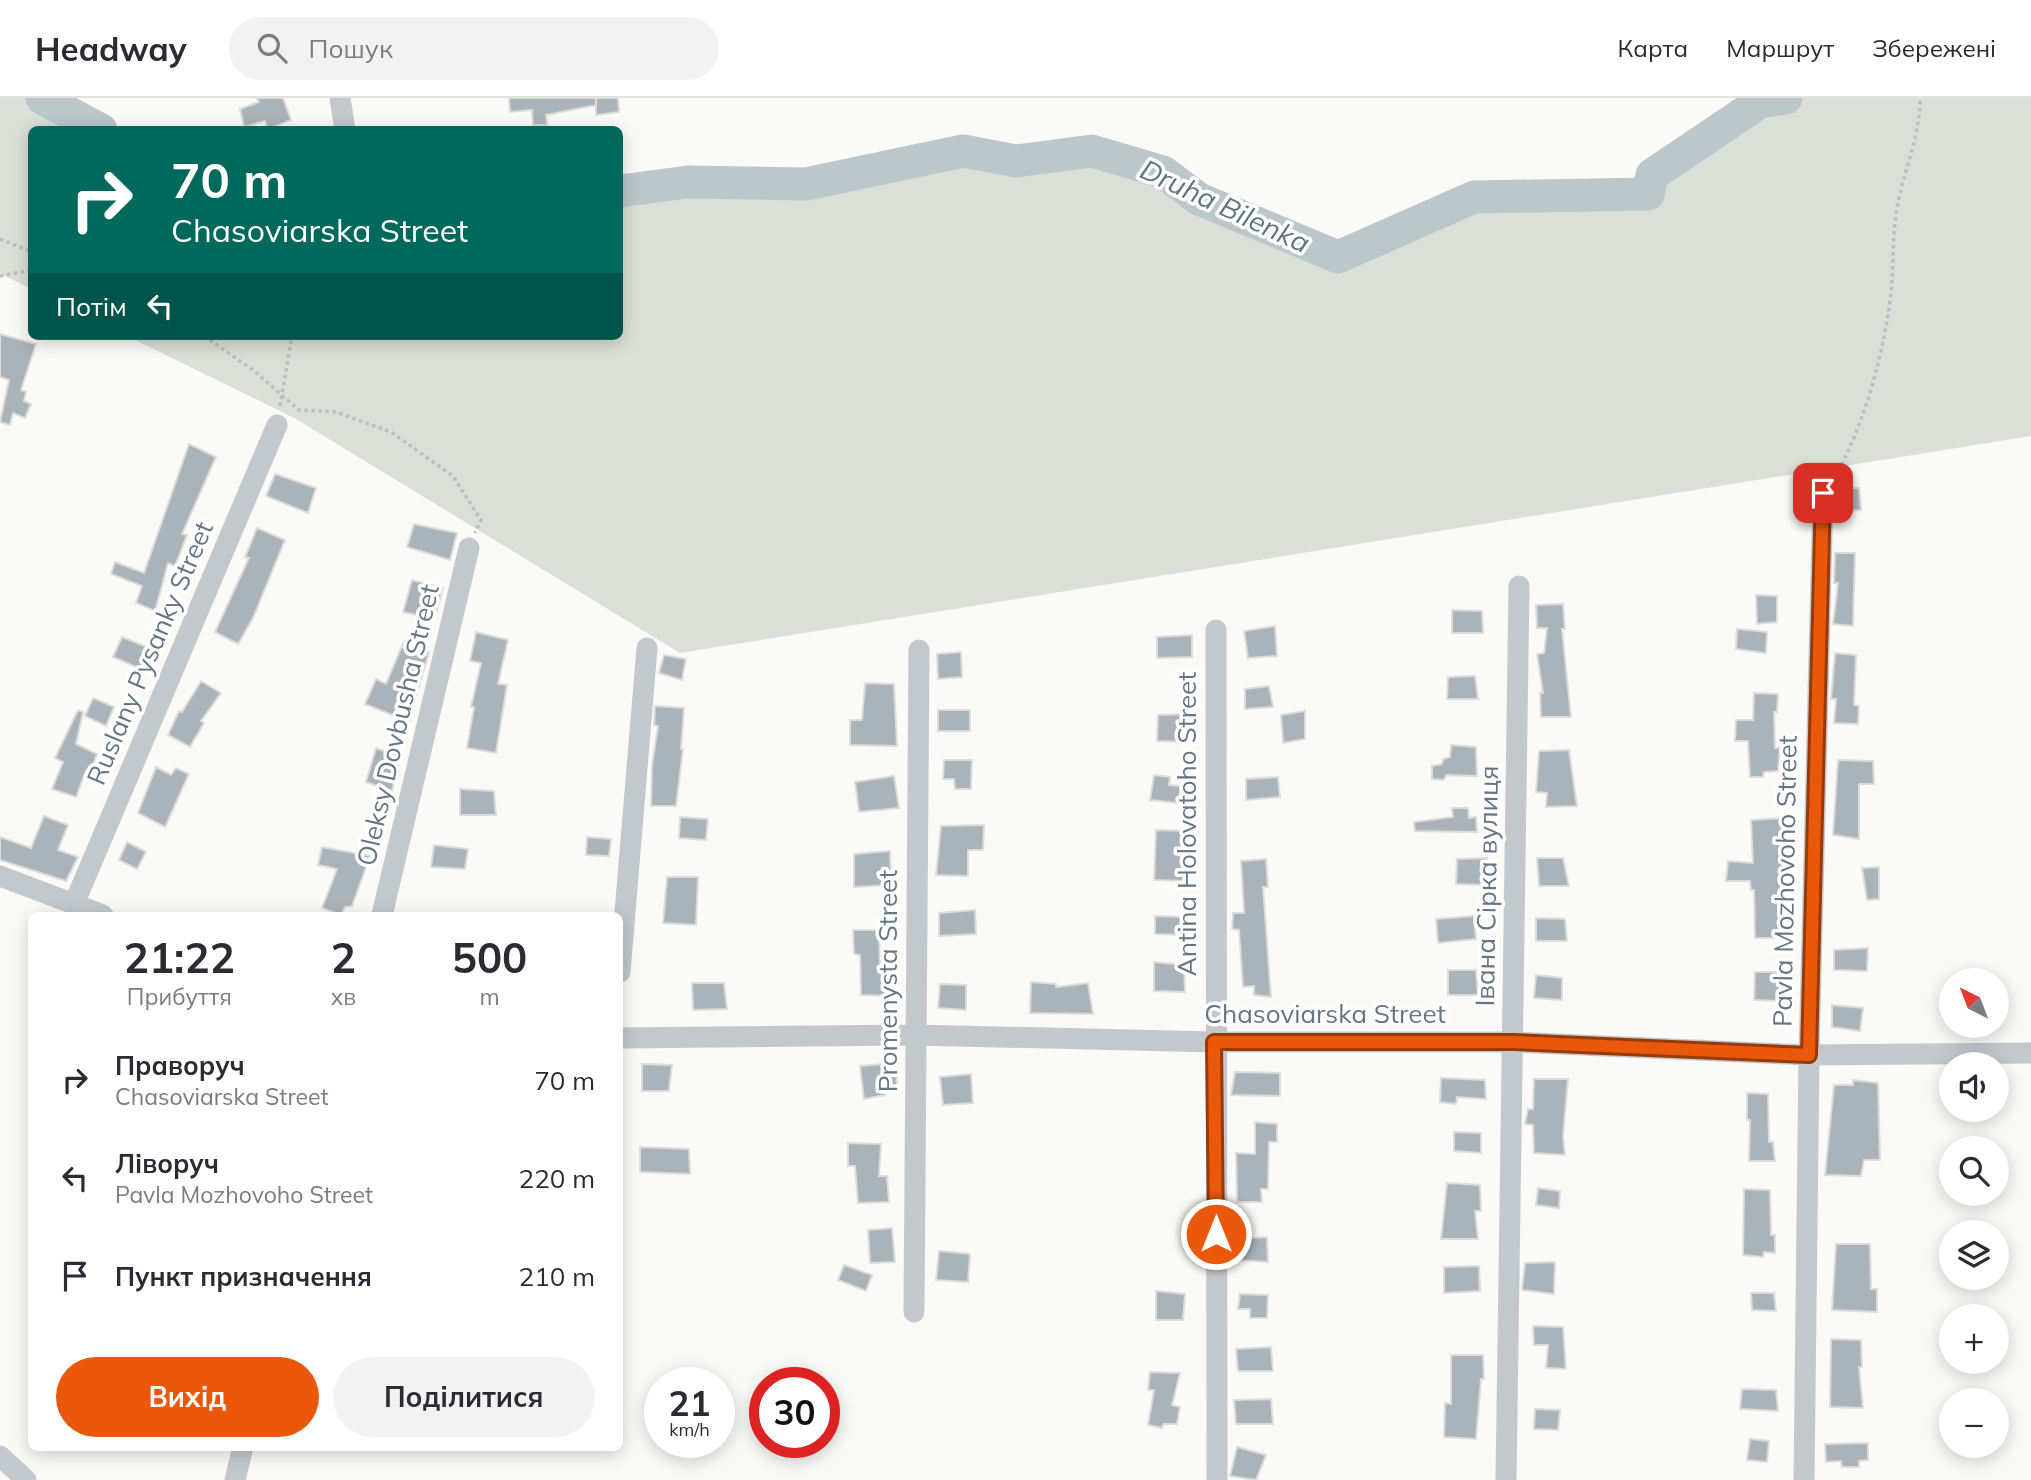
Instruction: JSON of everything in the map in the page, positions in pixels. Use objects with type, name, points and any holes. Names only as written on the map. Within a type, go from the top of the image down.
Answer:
[{"type":"street","points":[[340,98],[344,126]]},
{"type":"street","name":"Ruslany Pysanky Street","points":[[74,904],[277,425]]},
{"type":"street","name":"Pavla Mozhovoho Street","points":[[1804,1480],[1809,1055],[1823,493]]},
{"type":"street","name":"Oleksy Dovbusha Street","points":[[383,912],[470,548]]},
{"type":"street","name":"Івана Сірка вулиця","points":[[1506,1480],[1519,586]]},
{"type":"street","name":"Antina Holovatoho Street","points":[[1216,630],[1214,1042],[1217,1480]]},
{"type":"street","points":[[623,936],[647,648]]},
{"type":"street","name":"Promenysta Street","points":[[914,1312],[919,650]]},
{"type":"street","points":[[0,876],[95,912]]},
{"type":"street","name":"Chasoviarska Street","points":[[623,1038],[915,1035],[1214,1042],[1513,1042],[1809,1055],[2031,1053]]},
{"type":"street","points":[[235,1480],[242,1451]]},
{"type":"street","points":[[0,1456],[26,1480]]},
{"type":"path","points":[[1823,493],[1835,477],[1855,438],[1877,361],[1891,295],[1897,208],[1920,122],[1920,98]]},
{"type":"path","points":[[0,239],[28,250]]},
{"type":"path","points":[[0,276],[28,271]]},
{"type":"path","points":[[210,340],[253,370],[299,410],[336,412],[391,432],[453,476],[481,520],[470,548]]},
{"type":"path","points":[[277,425],[291,340]]},
{"type":"shaded area","points":[[0,98],[42,98],[95,126],[28,126],[28,287],[0,273]]},
{"type":"shaded area","points":[[1786,98],[2031,98],[2031,436],[680,653],[296,419],[135,340],[623,340],[623,191],[688,182],[806,184],[963,151],[1017,161],[1092,151],[1163,172],[1199,199],[1338,257],[1474,197],[1648,194],[1652,175],[1760,102]]},
{"type":"building","points":[[257,98],[283,98],[291,120],[276,126],[267,126],[265,121],[244,126],[240,109],[259,102]]},
{"type":"building","points":[[509,98],[618,98],[619,112],[596,115],[596,105],[546,115],[547,125],[533,125],[532,110],[510,112]]},
{"type":"building","points":[[0,334],[36,344],[21,390],[26,392],[24,401],[31,404],[25,418],[13,413],[10,425],[0,422],[9,380],[0,377]]},
{"type":"building","points":[[189,444],[216,457],[182,534],[187,535],[175,566],[168,563],[155,611],[136,603],[142,586],[111,574],[115,562],[144,573]]},
{"type":"building","points":[[275,474],[316,488],[308,513],[266,496]]},
{"type":"building","points":[[1835,488],[1859,488],[1861,510],[1836,511]]},
{"type":"building","points":[[414,524],[457,533],[450,560],[407,547]]},
{"type":"building","points":[[257,528],[285,540],[253,618],[238,644],[215,632],[249,558],[245,557]]},
{"type":"building","points":[[1835,553],[1855,553],[1853,626],[1833,624],[1838,583],[1834,583]]},
{"type":"building","points":[[412,580],[443,588],[436,613],[422,610],[421,616],[403,612]]},
{"type":"building","points":[[1756,595],[1777,596],[1777,622],[1757,624]]},
{"type":"building","points":[[1563,604],[1565,629],[1562,629],[1571,717],[1541,717],[1540,693],[1543,693],[1537,654],[1544,653],[1547,628],[1537,628],[1536,605]]},
{"type":"building","points":[[1452,610],[1482,611],[1483,633],[1452,633]]},
{"type":"building","points":[[1275,626],[1277,656],[1248,658],[1244,631]]},
{"type":"building","points":[[1737,629],[1767,632],[1766,653],[1736,649]]},
{"type":"building","points":[[476,632],[508,640],[498,684],[507,685],[496,753],[467,748],[474,707],[471,707],[481,663],[470,661]]},
{"type":"building","points":[[1192,635],[1192,657],[1157,658],[1157,637]]},
{"type":"building","points":[[122,637],[157,651],[150,673],[113,657]]},
{"type":"building","points":[[404,641],[429,652],[409,722],[365,704],[376,679],[386,684]]},
{"type":"building","points":[[961,652],[962,677],[938,679],[937,654]]},
{"type":"building","points":[[1835,653],[1856,655],[1854,705],[1859,706],[1858,724],[1834,723],[1836,699],[1831,699]]},
{"type":"building","points":[[664,655],[686,659],[682,680],[659,673]]},
{"type":"building","points":[[1475,676],[1478,699],[1447,699],[1448,677]]},
{"type":"building","points":[[201,681],[221,693],[201,721],[204,723],[190,747],[168,735],[179,711],[182,712]]},
{"type":"building","points":[[865,683],[894,684],[897,746],[850,745],[850,720],[862,720]]},
{"type":"building","points":[[1269,686],[1273,707],[1245,709],[1245,689]]},
{"type":"building","points":[[1754,693],[1778,694],[1777,712],[1774,712],[1775,748],[1780,748],[1778,771],[1764,772],[1763,777],[1750,777],[1748,741],[1735,741],[1736,720],[1753,720]]},
{"type":"building","points":[[93,698],[114,707],[106,726],[85,716]]},
{"type":"building","points":[[655,706],[684,708],[683,749],[676,806],[651,806],[652,765],[658,726],[654,725]]},
{"type":"building","points":[[78,710],[83,712],[76,744],[97,754],[90,773],[86,771],[76,797],[52,789],[63,762],[55,758]]},
{"type":"building","points":[[938,710],[970,710],[970,731],[938,731]]},
{"type":"building","points":[[1305,711],[1305,739],[1283,743],[1281,715]]},
{"type":"building","points":[[1190,714],[1190,742],[1157,741],[1158,715]]},
{"type":"building","points":[[1451,745],[1476,747],[1477,776],[1446,775],[1444,780],[1432,779],[1432,766],[1442,764],[1443,759],[1450,757]]},
{"type":"building","points":[[376,748],[400,757],[392,791],[366,782]]},
{"type":"building","points":[[1569,750],[1577,806],[1546,807],[1547,793],[1536,792],[1539,751]]},
{"type":"building","points":[[944,760],[972,760],[971,789],[955,789],[954,779],[943,779]]},
{"type":"building","points":[[1838,760],[1873,761],[1874,784],[1859,784],[1859,839],[1833,835]]},
{"type":"building","points":[[156,767],[171,775],[176,768],[189,774],[165,827],[138,813]]},
{"type":"building","points":[[1154,775],[1170,777],[1169,785],[1181,786],[1178,803],[1150,800]]},
{"type":"building","points":[[894,776],[899,808],[859,812],[855,782]]},
{"type":"building","points":[[1278,777],[1280,797],[1246,800],[1246,779]]},
{"type":"building","points":[[460,789],[494,791],[496,815],[460,815]]},
{"type":"building","points":[[1452,808],[1468,808],[1469,818],[1476,817],[1477,832],[1415,831],[1414,822],[1453,817]]},
{"type":"building","points":[[44,816],[68,825],[58,850],[78,857],[66,881],[0,860],[0,837],[31,848]]},
{"type":"building","points":[[680,817],[708,819],[706,840],[679,838]]},
{"type":"building","points":[[1783,818],[1784,847],[1779,912],[1785,912],[1784,938],[1755,938],[1754,890],[1751,890],[1750,881],[1726,881],[1728,861],[1753,863],[1751,820]]},
{"type":"building","points":[[984,825],[983,850],[968,850],[968,876],[936,875],[941,826]]},
{"type":"building","points":[[1156,830],[1188,831],[1187,854],[1180,853],[1184,881],[1154,880]]},
{"type":"building","points":[[587,837],[611,839],[609,856],[586,855]]},
{"type":"building","points":[[127,842],[146,852],[137,869],[119,860]]},
{"type":"building","points":[[434,845],[468,849],[465,869],[431,867]]},
{"type":"building","points":[[322,847],[370,856],[352,906],[345,907],[342,912],[322,908],[337,869],[318,865]]},
{"type":"building","points":[[890,851],[891,885],[854,887],[854,854]]},
{"type":"building","points":[[1487,858],[1485,885],[1456,884],[1457,859]]},
{"type":"building","points":[[1537,858],[1563,858],[1569,886],[1539,886]]},
{"type":"building","points":[[1266,859],[1268,887],[1263,887],[1271,997],[1254,995],[1254,986],[1243,987],[1239,930],[1232,929],[1233,913],[1244,913],[1241,861]]},
{"type":"building","points":[[1879,867],[1879,899],[1867,900],[1862,868]]},
{"type":"building","points":[[667,877],[698,877],[696,925],[663,923]]},
{"type":"building","points":[[975,910],[976,934],[939,936],[939,913]]},
{"type":"building","points":[[1155,916],[1182,917],[1183,935],[1155,934]]},
{"type":"building","points":[[1474,916],[1476,939],[1438,943],[1436,919]]},
{"type":"building","points":[[1536,918],[1565,919],[1567,941],[1536,941]]},
{"type":"building","points":[[853,930],[879,930],[880,965],[895,966],[894,996],[861,995],[860,955],[854,954]]},
{"type":"building","points":[[1868,948],[1867,971],[1834,970],[1834,950]]},
{"type":"building","points":[[1154,962],[1184,965],[1185,992],[1154,991]]},
{"type":"building","points":[[1448,970],[1476,970],[1478,995],[1448,995]]},
{"type":"building","points":[[1755,972],[1780,972],[1779,1001],[1754,1000]]},
{"type":"building","points":[[1536,975],[1562,978],[1562,1000],[1534,998]]},
{"type":"building","points":[[1031,982],[1056,984],[1056,987],[1088,983],[1093,1014],[1030,1013]]},
{"type":"building","points":[[692,983],[724,983],[727,1009],[693,1010]]},
{"type":"building","points":[[940,984],[966,985],[966,1010],[938,1008]]},
{"type":"building","points":[[1832,1005],[1863,1008],[1860,1031],[1832,1027]]},
{"type":"building","points":[[895,1063],[897,1085],[883,1087],[885,1095],[864,1099],[860,1066]]},
{"type":"building","points":[[642,1064],[672,1065],[669,1091],[642,1091]]},
{"type":"building","points":[[1235,1072],[1280,1073],[1280,1096],[1231,1095]]},
{"type":"building","points":[[971,1074],[973,1103],[943,1105],[940,1077]]},
{"type":"building","points":[[1441,1078],[1485,1080],[1486,1099],[1457,1097],[1456,1104],[1440,1102]]},
{"type":"building","points":[[1534,1079],[1568,1079],[1563,1136],[1565,1155],[1534,1153],[1533,1125],[1525,1124],[1528,1109],[1533,1109]]},
{"type":"building","points":[[1853,1080],[1878,1083],[1880,1160],[1864,1160],[1861,1176],[1825,1175],[1834,1085],[1853,1085]]},
{"type":"building","points":[[1747,1093],[1768,1094],[1769,1142],[1773,1142],[1775,1161],[1749,1161],[1750,1120],[1747,1120]]},
{"type":"building","points":[[1255,1122],[1277,1124],[1277,1142],[1269,1142],[1268,1189],[1261,1189],[1262,1202],[1237,1202],[1236,1153],[1255,1154]]},
{"type":"building","points":[[1454,1132],[1481,1133],[1481,1153],[1454,1151]]},
{"type":"building","points":[[848,1143],[881,1144],[879,1176],[887,1176],[889,1202],[858,1203],[855,1166],[848,1166]]},
{"type":"building","points":[[640,1147],[689,1149],[690,1174],[640,1172]]},
{"type":"building","points":[[1447,1183],[1480,1185],[1481,1211],[1475,1211],[1478,1239],[1441,1239]]},
{"type":"building","points":[[1538,1188],[1560,1191],[1559,1208],[1536,1205]]},
{"type":"building","points":[[1744,1189],[1770,1190],[1771,1235],[1775,1235],[1775,1253],[1764,1252],[1763,1257],[1743,1255]]},
{"type":"building","points":[[892,1228],[895,1262],[870,1263],[868,1230]]},
{"type":"building","points":[[1267,1237],[1268,1262],[1237,1260],[1238,1239]]},
{"type":"building","points":[[1836,1244],[1870,1244],[1871,1289],[1877,1289],[1877,1312],[1832,1310]]},
{"type":"building","points":[[939,1251],[970,1254],[968,1282],[936,1280]]},
{"type":"building","points":[[1555,1262],[1554,1294],[1522,1290],[1525,1263]]},
{"type":"building","points":[[844,1265],[872,1275],[866,1291],[838,1280]]},
{"type":"building","points":[[1479,1266],[1480,1291],[1444,1293],[1444,1267]]},
{"type":"building","points":[[1156,1291],[1185,1294],[1183,1320],[1156,1320]]},
{"type":"building","points":[[1751,1293],[1774,1293],[1776,1311],[1752,1310]]},
{"type":"building","points":[[1240,1294],[1268,1295],[1267,1318],[1250,1318],[1250,1309],[1238,1309]]},
{"type":"building","points":[[1533,1326],[1563,1327],[1566,1369],[1546,1368],[1548,1345],[1534,1345]]},
{"type":"building","points":[[1831,1339],[1861,1340],[1862,1367],[1859,1367],[1863,1408],[1830,1407]]},
{"type":"building","points":[[1271,1347],[1273,1371],[1238,1371],[1236,1349]]},
{"type":"building","points":[[1451,1355],[1483,1355],[1484,1379],[1481,1379],[1476,1439],[1444,1437],[1445,1403],[1451,1404]]},
{"type":"building","points":[[1150,1372],[1180,1373],[1172,1405],[1180,1407],[1177,1424],[1163,1424],[1162,1428],[1148,1425],[1154,1390],[1148,1390]]},
{"type":"building","points":[[1742,1389],[1776,1390],[1778,1411],[1740,1409]]},
{"type":"building","points":[[1271,1399],[1273,1424],[1236,1424],[1234,1400]]},
{"type":"building","points":[[1535,1409],[1560,1410],[1558,1430],[1534,1429]]},
{"type":"building","points":[[1750,1439],[1769,1441],[1767,1462],[1747,1460]]},
{"type":"building","points":[[1868,1443],[1868,1460],[1859,1461],[1859,1467],[1842,1467],[1841,1461],[1826,1462],[1825,1444]]},
{"type":"building","points":[[1237,1447],[1266,1455],[1256,1480],[1230,1476]]},
{"type":"waterway","name":"Druha Bilenka","points":[[42,98],[94,126]]},
{"type":"waterway","name":"Druha Bilenka","points":[[623,191],[688,182],[806,184],[963,151],[1017,161],[1092,151],[1163,172],[1199,199],[1338,257],[1474,197],[1648,194],[1652,175],[1760,102],[1786,98]]},
{"type":"route","points":[[1216,1234],[1214,1042],[1513,1042],[1809,1055],[1823,493]]}]
